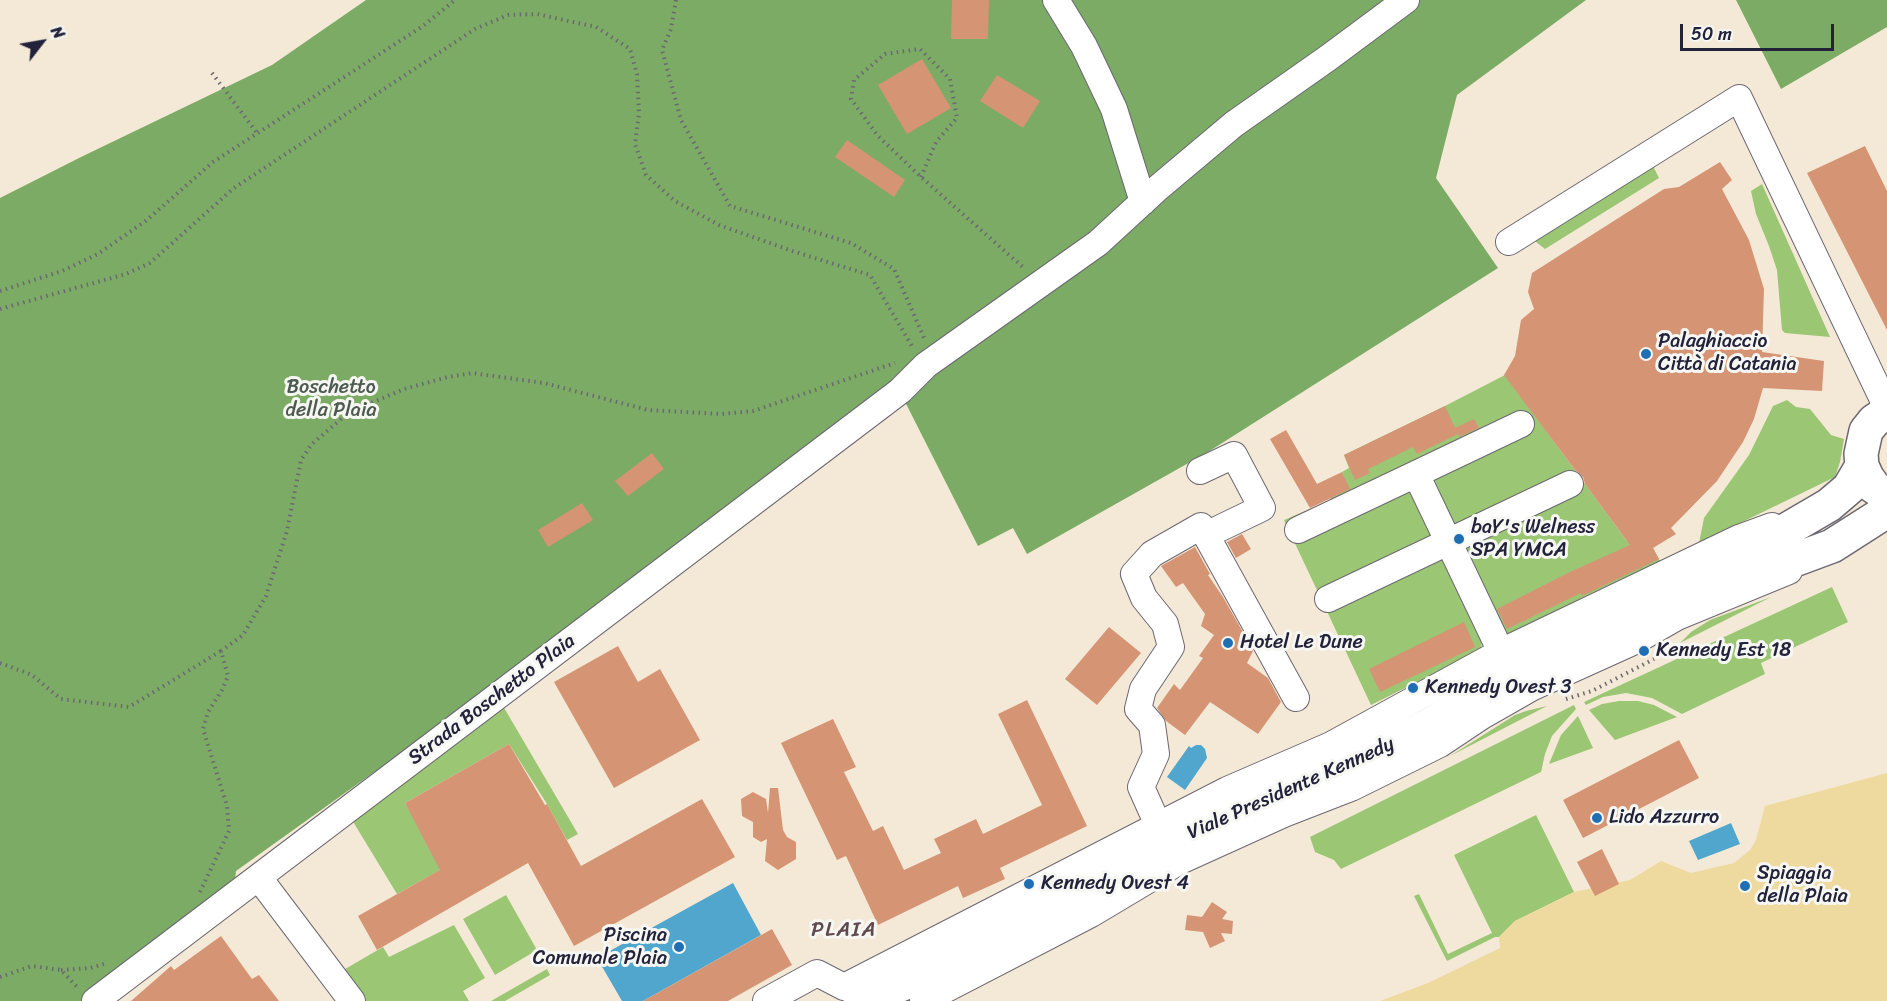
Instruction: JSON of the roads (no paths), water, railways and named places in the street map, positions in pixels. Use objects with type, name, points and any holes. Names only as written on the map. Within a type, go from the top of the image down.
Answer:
[{"type":"main road","points":[[1887,410],[1866,431],[1861,448],[1862,466],[1870,482],[1887,496]]},
{"type":"main road","points":[[1668,599],[1829,505],[1849,488],[1862,466]]},
{"type":"main road","points":[[1668,599],[1750,570],[1797,559],[1832,546],[1887,511]]},
{"type":"main road","name":"Viale Presidente Kennedy","points":[[862,997],[918,990],[1167,845],[1241,808],[1333,773],[1385,748],[1436,721],[1518,672],[1668,599]]},
{"type":"street","points":[[1056,0],[1084,46],[1114,109],[1143,202]]},
{"type":"street","name":"Strada Boschetto Plaia","points":[[88,996],[259,878],[889,399],[926,365],[1098,243],[1234,124],[1406,0]]},
{"type":"street","points":[[1509,242],[1739,98],[1887,410]]},
{"type":"street","points":[[1298,530],[1521,424]]},
{"type":"street","points":[[1200,471],[1234,455],[1262,508],[1206,535]]},
{"type":"street","points":[[1416,474],[1501,652]]},
{"type":"street","points":[[1328,598],[1570,483]]},
{"type":"street","points":[[766,1001],[817,973],[862,997],[1158,825],[1227,790],[1330,745],[1501,652],[1739,538],[1829,505]]},
{"type":"street","points":[[1158,825],[1141,787],[1156,754],[1152,725],[1138,709],[1143,689],[1171,647],[1165,624],[1144,598],[1134,574],[1152,554],[1201,526],[1296,698]]},
{"type":"street","points":[[918,990],[1090,914],[1178,862],[1254,827],[1372,778],[1440,744],[1482,716],[1531,688],[1635,641],[1677,617],[1758,585],[1801,565],[1832,546]]},
{"type":"street","points":[[259,878],[352,1001]]},
{"type":"water","points":[[1201,745],[1205,749],[1207,758],[1185,790],[1167,777],[1189,746],[1191,748]]},
{"type":"water","points":[[1731,823],[1740,844],[1698,860],[1689,841]]},
{"type":"water","name":"Piscina Comunale Plaia","points":[[733,883],[761,935],[643,1001],[622,1001],[597,958]]},
{"type":"place","name":"Palaghiaccio Città di Catania","points":[[1646,354]]},
{"type":"place","name":"baY's Welness SPA YMCA","points":[[1459,539]]},
{"type":"place","name":"Hotel Le Dune","points":[[1228,643]]},
{"type":"place","name":"Kennedy Est 18","points":[[1644,651]]},
{"type":"place","name":"Kennedy Ovest 3","points":[[1413,688]]},
{"type":"place","name":"Lido Azzurro","points":[[1597,818]]},
{"type":"place","name":"Kennedy Ovest 4","points":[[1029,884]]},
{"type":"place","name":"Spiaggia della Plaia","points":[[1745,886]]},
{"type":"place","name":"Piscina Comunale Plaia","points":[[679,947]]},
{"type":"district","name":"PLAIA","points":[[844,931]]},
{"type":"park label","name":"Boschetto della Plaia","points":[[331,400]]}]
